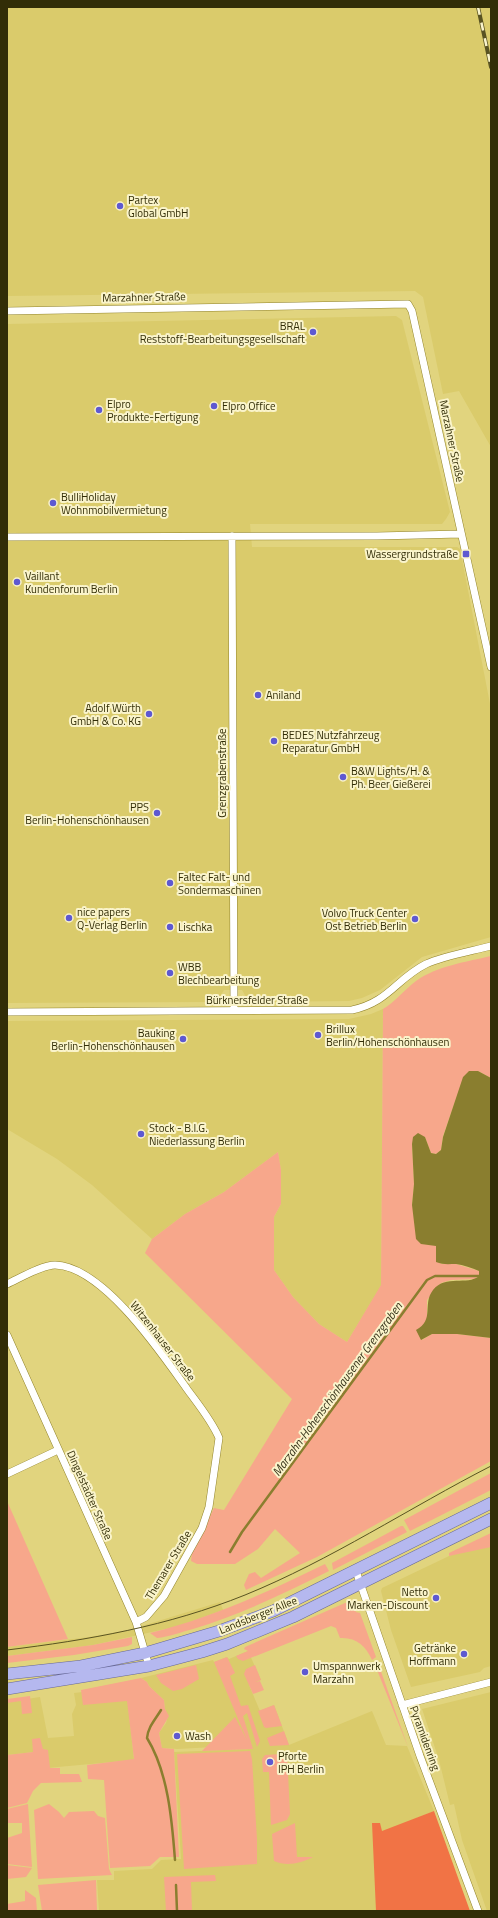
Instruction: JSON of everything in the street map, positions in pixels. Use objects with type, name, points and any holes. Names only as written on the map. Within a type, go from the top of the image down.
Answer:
[{"type":"main road","name":"Landsberger Allee","points":[[7,1674],[80,1666],[145,1653],[219,1631],[273,1611],[491,1503]]},
{"type":"main road","name":"Landsberger Allee","points":[[7,1689],[149,1666],[227,1644],[293,1617],[491,1519]]},
{"type":"street","name":"Marzahner Straße","points":[[7,311],[408,304],[412,311],[461,534]]},
{"type":"street","points":[[7,537],[378,536],[461,534],[491,667]]},
{"type":"street","name":"Grenzgrabenstraße","points":[[232,536],[234,1010]]},
{"type":"street","name":"Bürknersfelder Straße","points":[[7,1012],[352,1010],[364,1008],[384,998],[412,974],[427,964],[491,946]]},
{"type":"street","name":"Witzenhauser Straße","points":[[7,1284],[50,1265],[71,1268],[94,1281],[116,1299],[135,1320],[173,1369],[219,1438],[208,1511]]},
{"type":"street","name":"Dingelstädter Straße","points":[[7,1335],[136,1622],[149,1666]]},
{"type":"street","points":[[7,1474],[58,1450]]},
{"type":"street","name":"Themarer Straße","points":[[136,1622],[146,1618],[164,1596],[202,1528],[208,1511]]},
{"type":"street","name":"Pyramidenring","points":[[356,1570],[402,1704],[478,1911]]},
{"type":"street","points":[[402,1704],[491,1682]]},
{"type":"shaded area","points":[[7,7],[491,7],[491,447],[459,391],[443,394],[423,297],[415,291],[7,296]]},
{"type":"shaded area","points":[[396,316],[402,320],[450,512],[446,519],[442,524],[250,524],[252,547],[457,547],[460,549],[491,709],[491,937],[422,957],[380,990],[362,998],[349,1001],[256,1002],[246,997],[242,990],[224,990],[219,998],[211,1002],[7,1003],[7,324]]},
{"type":"shaded area","points":[[491,956],[491,1078],[478,1071],[457,1096],[443,1136],[441,1150],[436,1154],[431,1153],[425,1137],[412,1144],[414,1184],[412,1205],[436,1246],[441,1264],[456,1264],[479,1271],[479,1276],[475,1279],[451,1280],[441,1283],[427,1300],[427,1320],[423,1326],[422,1340],[432,1334],[457,1334],[491,1338],[491,1461],[317,1557],[246,1590],[244,1585],[249,1574],[255,1572],[261,1578],[300,1553],[275,1529],[258,1549],[235,1564],[197,1564],[191,1561],[192,1553],[214,1508],[224,1510],[292,1399],[145,1253],[152,1239],[185,1214],[224,1192],[278,1152],[281,1170],[281,1204],[274,1217],[274,1270],[293,1297],[319,1324],[347,1342],[381,1285],[383,1009],[392,1003],[412,984],[424,976],[452,965]]},
{"type":"shaded area","points":[[383,1009],[381,1286],[347,1342],[319,1324],[293,1297],[274,1270],[274,1217],[281,1204],[281,1170],[278,1152],[224,1192],[185,1214],[152,1239],[92,1185],[57,1159],[7,1129],[7,1021],[349,1019],[371,1014]]},
{"type":"shaded area","points":[[469,1071],[478,1071],[491,1078],[491,1338],[457,1334],[432,1334],[421,1340],[416,1330],[425,1322],[427,1317],[428,1301],[433,1290],[444,1282],[469,1280],[479,1276],[479,1271],[468,1267],[436,1262],[436,1246],[421,1244],[416,1239],[412,1205],[414,1184],[413,1137],[418,1133],[425,1137],[431,1153],[436,1154],[441,1150],[443,1137],[463,1077]]},
{"type":"shaded area","points":[[491,1473],[491,1490],[410,1531],[404,1520]]},
{"type":"shaded area","points":[[7,1501],[68,1639],[7,1647]]},
{"type":"shaded area","points":[[403,1526],[407,1532],[333,1570],[332,1563]]},
{"type":"shaded area","points":[[491,1533],[491,1547],[449,1556],[449,1553]]},
{"type":"shaded area","points":[[491,1536],[491,1666],[484,1668],[480,1672],[411,1687],[391,1630],[381,1591],[382,1588]]},
{"type":"shaded area","points":[[325,1564],[329,1571],[228,1617],[166,1637],[157,1638],[150,1633],[217,1612]]},
{"type":"shaded area","points":[[220,1602],[223,1610],[179,1626],[93,1645],[7,1656],[7,1647],[89,1637],[129,1630]]},
{"type":"shaded area","points":[[351,1602],[356,1612],[360,1613],[376,1657],[372,1660],[370,1655],[360,1643],[351,1639],[340,1638],[336,1628],[331,1626],[243,1661],[238,1659],[236,1656],[248,1651],[244,1649],[245,1647],[345,1603]]},
{"type":"shaded area","points":[[132,1637],[132,1644],[128,1646],[74,1655],[7,1663],[7,1656],[93,1645]]},
{"type":"shaded area","points":[[248,1651],[261,1680],[249,1685],[260,1711],[274,1705],[289,1745],[372,1711],[386,1745],[407,1746],[434,1811],[382,1832],[386,1911],[99,1911],[97,1880],[114,1880],[114,1871],[152,1869],[161,1860],[181,1859],[174,1752],[251,1749],[249,1745],[178,1749],[162,1748],[159,1733],[166,1723],[168,1716],[165,1709],[164,1700],[149,1686],[147,1682],[141,1678],[213,1660],[214,1662],[227,1657],[229,1659]]},
{"type":"shaded area","points":[[227,1657],[235,1673],[230,1676],[241,1706],[248,1705],[260,1741],[257,1747],[247,1713],[243,1716],[253,1749],[202,1751],[235,1717],[247,1740],[214,1662]]},
{"type":"shaded area","points":[[196,1665],[199,1679],[182,1689],[173,1691],[161,1683],[156,1675]]},
{"type":"shaded area","points":[[255,1665],[261,1680],[255,1682],[260,1681],[264,1690],[253,1694],[244,1674],[246,1669]]},
{"type":"shaded area","points":[[375,1665],[379,1666],[408,1747]]},
{"type":"shaded area","points":[[141,1678],[147,1682],[149,1686],[164,1700],[165,1709],[169,1716],[159,1733],[162,1748],[174,1749],[179,1857],[160,1857],[150,1866],[110,1868],[104,1780],[88,1779],[87,1765],[134,1759],[127,1701],[83,1705],[81,1690]]},
{"type":"shaded area","points":[[126,1687],[134,1760],[47,1768],[43,1751],[7,1755],[7,1702],[40,1697],[48,1738],[74,1736],[72,1714],[76,1705],[74,1693]]},
{"type":"shaded area","points":[[491,1692],[491,1911],[487,1911],[462,1840],[454,1804],[450,1805],[439,1760],[422,1709]]},
{"type":"shaded area","points":[[30,1696],[32,1713],[22,1714],[21,1701],[7,1703],[7,1699]]},
{"type":"shaded area","points":[[274,1705],[282,1726],[266,1728],[264,1727],[258,1711]]},
{"type":"shaded area","points":[[284,1731],[289,1745],[270,1746],[267,1738]]},
{"type":"shaded area","points":[[40,1738],[43,1749],[48,1750],[50,1768],[60,1768],[60,1774],[79,1774],[82,1782],[41,1783],[33,1791],[27,1803],[7,1808],[7,1755],[33,1752],[32,1739]]},
{"type":"shaded area","points":[[250,1751],[252,1759],[257,1839],[257,1864],[184,1869],[177,1754]]},
{"type":"shaded area","points":[[287,1752],[290,1814],[287,1820],[271,1825],[269,1772],[263,1772],[262,1759],[265,1755],[283,1754]]},
{"type":"shaded area","points":[[28,1804],[32,1867],[7,1864],[7,1838],[22,1833],[22,1823],[7,1823],[7,1809]]},
{"type":"shaded area","points":[[49,1804],[64,1818],[69,1812],[94,1811],[98,1816],[105,1818],[109,1869],[112,1875],[38,1879],[34,1810]]},
{"type":"shaded area","points":[[434,1811],[470,1911],[376,1911],[372,1823],[380,1823],[382,1831]]},
{"type":"shaded area","points":[[295,1823],[297,1857],[313,1857],[294,1864],[284,1864],[274,1861],[272,1834]]},
{"type":"shaded area","points":[[7,1865],[32,1868],[26,1877],[7,1879]]},
{"type":"shaded area","points":[[215,1875],[216,1881],[191,1882],[192,1911],[166,1911],[164,1877]]},
{"type":"shaded area","points":[[96,1880],[97,1911],[42,1911],[38,1885]]},
{"type":"shaded area","points":[[25,1890],[36,1898],[37,1911],[7,1911],[7,1904],[25,1901]]},
{"type":"waterway","name":"Marzahn-Hohenschönhausener Grenzgraben","points":[[230,1552],[242,1532],[427,1280],[435,1276],[479,1276]]},
{"type":"waterway","points":[[161,1710],[150,1727],[147,1738],[160,1766],[168,1797],[175,1860]]},
{"type":"waterway","points":[[176,1885],[177,1911]]},
{"type":"tram line","points":[[7,1650],[68,1642],[128,1630],[187,1615],[245,1595],[339,1550],[491,1466]]},
{"type":"railway","points":[[478,7],[491,67]]},
{"type":"place","name":"Partex Global GmbH","points":[[120,206]]},
{"type":"place","name":"BRAL Reststoff-Bearbeitungsgesellschaft","points":[[313,332]]},
{"type":"place","name":"Elpro Office","points":[[214,406]]},
{"type":"place","name":"Elpro Produkte-Fertigung","points":[[99,410]]},
{"type":"place","name":"BulliHoliday Wohnmobilvermietung","points":[[53,503]]},
{"type":"place","name":"Wassergrundstraße","points":[[466,554]]},
{"type":"place","name":"Vaillant Kundenforum Berlin","points":[[17,582]]},
{"type":"place","name":"Aniland","points":[[258,695]]},
{"type":"place","name":"Adolf Würth GmbH & Co. KG","points":[[149,714]]},
{"type":"place","name":"BEDES Nutzfahrzeug Reparatur GmbH","points":[[274,741]]},
{"type":"place","name":"B&W Lights/H. & Ph. Beer Gießerei","points":[[343,777]]},
{"type":"place","name":"PPS Berlin-Hohenschönhausen","points":[[157,813]]},
{"type":"place","name":"Faltec Falt- und Sondermaschinen","points":[[170,883]]},
{"type":"place","name":"nice papers Q-Verlag Berlin","points":[[69,918]]},
{"type":"place","name":"Volvo Truck Center Ost Betrieb Berlin","points":[[415,919]]},
{"type":"place","name":"Lischka","points":[[170,927]]},
{"type":"place","name":"WBB Blechbearbeitung","points":[[170,973]]},
{"type":"place","name":"Brillux Berlin/Hohenschönhausen","points":[[318,1035]]},
{"type":"place","name":"Bauking Berlin-Hohenschönhausen","points":[[183,1039]]},
{"type":"place","name":"Stock - B.I.G. Niederlassung Berlin","points":[[141,1134]]},
{"type":"place","name":"Netto Marken-Discount","points":[[436,1598]]},
{"type":"place","name":"Getränke Hoffmann","points":[[464,1654]]},
{"type":"place","name":"Umspannwerk Marzahn","points":[[305,1672]]},
{"type":"place","name":"Wash","points":[[177,1736]]},
{"type":"place","name":"Pforte IPH Berlin","points":[[270,1762]]}]
